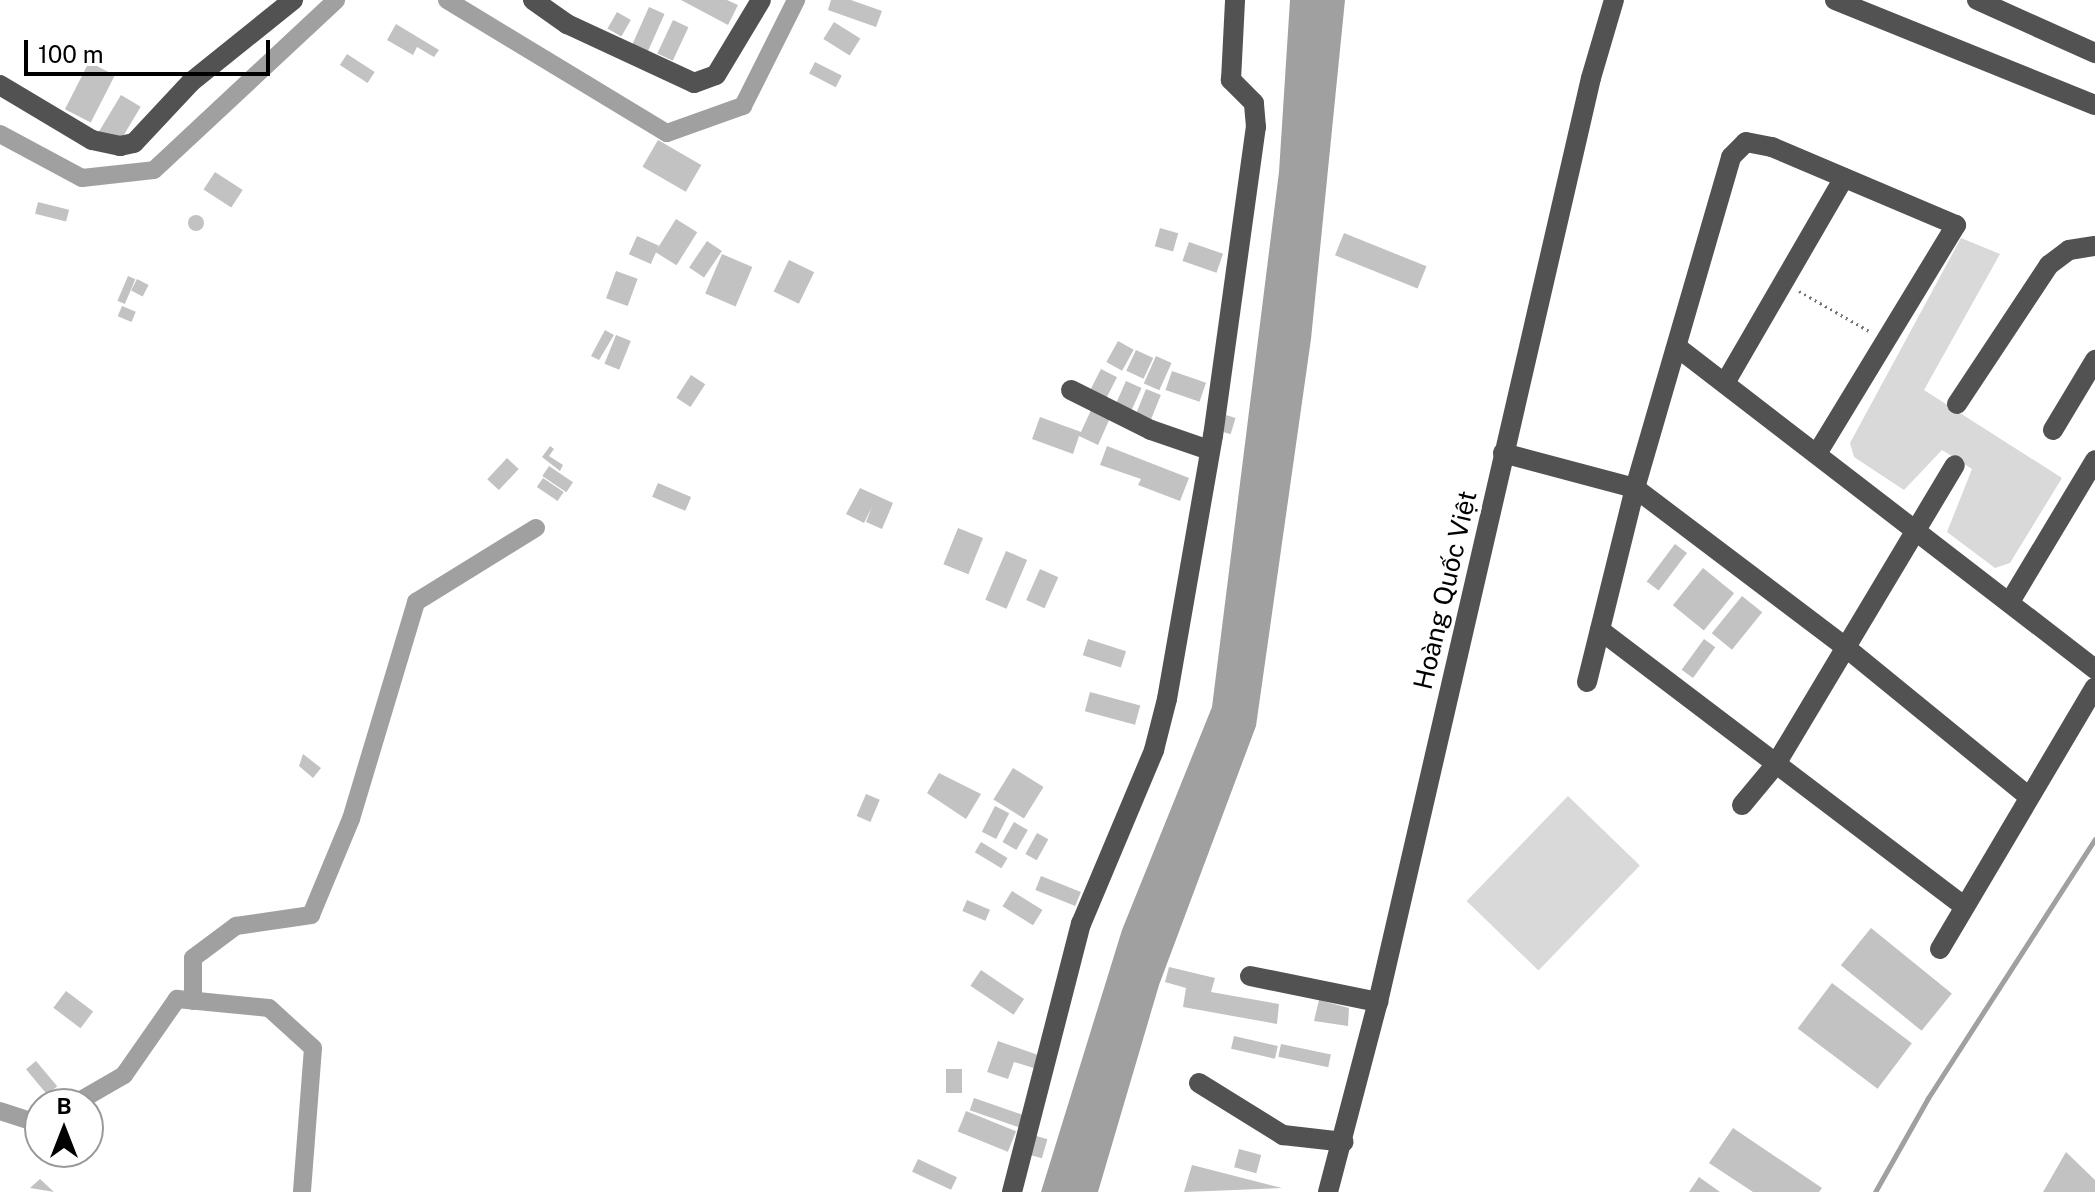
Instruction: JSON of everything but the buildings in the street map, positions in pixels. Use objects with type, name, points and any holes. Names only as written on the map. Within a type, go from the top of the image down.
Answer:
[{"type":"street","points":[[0,85],[92,140],[120,146],[134,143],[191,82],[293,0]]},
{"type":"street","points":[[533,0],[567,24],[694,83],[716,75],[761,0]]},
{"type":"street","points":[[1012,1192],[1081,924],[1163,722],[1209,450],[1256,127],[1254,103],[1231,80],[1235,0]]},
{"type":"street","points":[[1835,0],[2095,105]]},
{"type":"street","points":[[1977,0],[2012,7],[2095,53]]},
{"type":"street","name":"Hoàng Quốc Việt","points":[[1328,1192],[1344,1142],[1378,1002],[1503,453],[1613,4]]},
{"type":"street","points":[[1587,682],[1635,488],[1736,147],[1757,141],[1956,225],[1818,452]]},
{"type":"street","points":[[1725,383],[1844,178]]},
{"type":"street","points":[[1957,404],[2049,265],[2069,250],[2095,246]]},
{"type":"street","points":[[1677,347],[1818,452],[1913,531],[2011,600],[2095,669]]},
{"type":"street","points":[[2053,430],[2095,360]]},
{"type":"street","points":[[1071,390],[1151,430],[1209,450]]},
{"type":"street","points":[[1503,453],[1635,488],[1844,646],[2028,796]]},
{"type":"street","points":[[2011,600],[2095,460]]},
{"type":"street","points":[[1742,805],[1776,764],[1955,465]]},
{"type":"street","points":[[1600,630],[1964,906]]},
{"type":"street","points":[[1940,949],[2095,687]]},
{"type":"street","points":[[1250,976],[1378,1002]]},
{"type":"street","points":[[1199,1083],[1283,1135],[1344,1142]]},
{"type":"path","points":[[1796,289],[1875,335]]},
{"type":"shaded area","points":[[1290,0],[1345,0],[1311,339],[1256,726],[1159,985],[1098,1192],[1041,1192],[1122,930],[1212,707],[1279,172]]},
{"type":"shaded area","points":[[1961,238],[2000,254],[1924,390],[2062,478],[2010,563],[1995,568],[1947,532],[1972,469],[1942,450],[1904,490],[1854,457],[1850,443]]},
{"type":"shaded area","points":[[1568,796],[1640,865],[1539,970],[1467,901]]},
{"type":"waterway","points":[[0,134],[82,178],[154,170],[336,0]]},
{"type":"waterway","points":[[447,0],[667,133],[743,106],[796,0]]},
{"type":"waterway","points":[[193,1001],[193,958],[236,926],[311,915],[351,819],[416,602],[536,528]]},
{"type":"waterway","points":[[1875,1192],[1928,1098],[2095,839]]},
{"type":"waterway","points":[[102,1088],[124,1075],[177,999],[269,1008],[313,1048],[302,1192]]},
{"type":"waterway","points":[[0,1111],[24,1119]]}]
